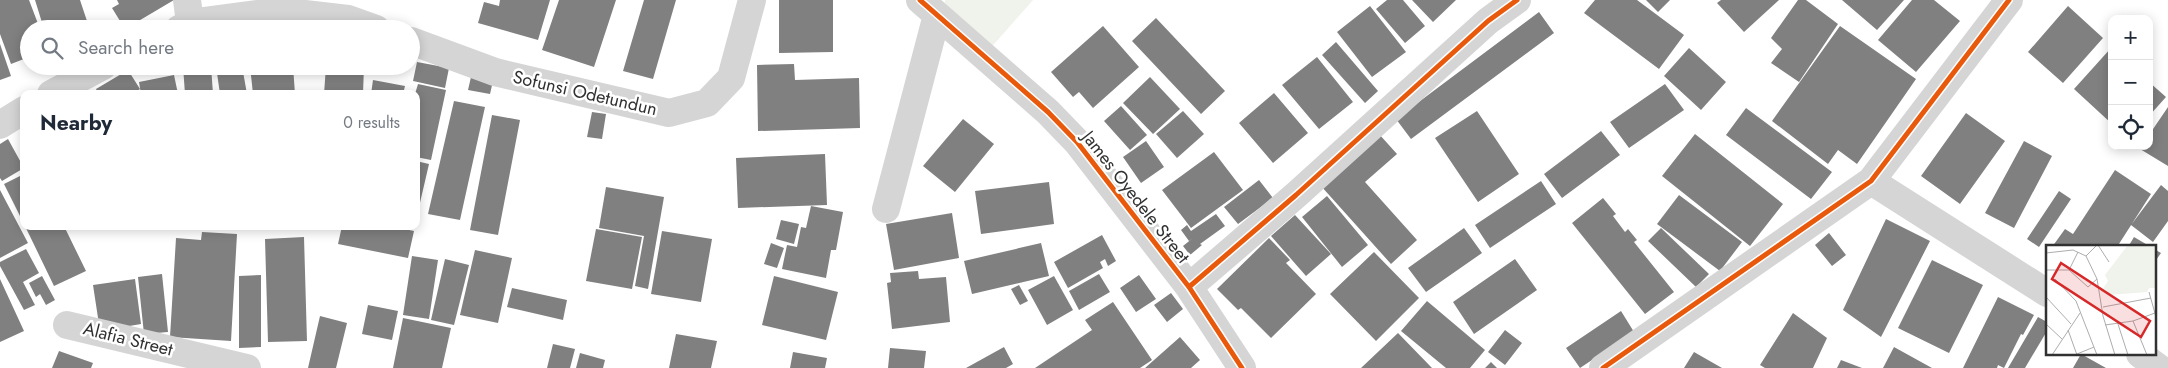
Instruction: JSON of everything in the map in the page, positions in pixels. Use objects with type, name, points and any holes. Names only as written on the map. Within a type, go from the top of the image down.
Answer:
[{"type":"street","name":"Sofunsi Odetundun","points":[[420,44],[495,72],[669,113],[707,103],[731,78],[752,0]]},
{"type":"street","points":[[1189,287],[1296,195],[1488,21],[1517,0]]},
{"type":"street","points":[[1603,368],[1871,181],[2008,0]]},
{"type":"street","points":[[886,209],[928,8]]},
{"type":"street","name":"James Oyedele Street","points":[[928,8],[1048,112],[1077,142],[1189,287],[1242,368]]},
{"type":"street","points":[[186,17],[280,11],[351,20]]},
{"type":"street","points":[[58,90],[86,75]]},
{"type":"street","points":[[0,125],[20,112]]},
{"type":"street","points":[[1871,181],[2046,292]]},
{"type":"street","name":"Alafia Street","points":[[67,325],[247,368]]},
{"type":"street","points":[[2143,356],[2159,368]]},
{"type":"shaded area","points":[[945,0],[1033,0],[988,51],[944,8]]},
{"type":"building","points":[[0,0],[29,0],[37,20],[20,20],[20,60],[11,64],[0,34]]},
{"type":"building","points":[[35,0],[80,0],[87,20],[41,20]]},
{"type":"building","points":[[117,0],[174,0],[140,20],[119,20],[112,8],[119,4]]},
{"type":"building","points":[[500,0],[550,0],[538,40],[478,23],[484,2],[499,6]]},
{"type":"building","points":[[559,0],[616,0],[594,67],[542,50]]},
{"type":"building","points":[[644,0],[676,0],[653,79],[623,71]]},
{"type":"building","points":[[779,0],[833,0],[833,52],[779,53]]},
{"type":"building","points":[[1387,0],[1403,0],[1425,26],[1405,43],[1376,9]]},
{"type":"building","points":[[1412,0],[1456,0],[1433,22]]},
{"type":"building","points":[[1595,0],[1637,0],[1684,35],[1659,69],[1584,13]]},
{"type":"building","points":[[1646,0],[1670,0],[1658,12]]},
{"type":"building","points":[[1721,0],[1779,0],[1744,32],[1717,3]]},
{"type":"building","points":[[1798,0],[1806,0],[1838,24],[1799,82],[1771,63],[1782,49],[1771,38]]},
{"type":"building","points":[[1842,0],[1904,0],[1877,30]]},
{"type":"building","points":[[1912,0],[1934,0],[1960,21],[1916,72],[1878,40]]},
{"type":"building","points":[[1370,6],[1406,52],[1372,77],[1337,32]]},
{"type":"building","points":[[2068,6],[2103,38],[2063,83],[2028,52]]},
{"type":"building","points":[[1539,12],[1554,33],[1411,139],[1396,119]]},
{"type":"building","points":[[1156,18],[1225,91],[1201,114],[1132,41]]},
{"type":"building","points":[[1103,26],[1139,67],[1093,108],[1079,92],[1073,97],[1051,72]]},
{"type":"building","points":[[1840,26],[1916,79],[1857,164],[1838,150],[1828,164],[1772,121]]},
{"type":"building","points":[[1336,42],[1378,91],[1365,103],[1322,55]]},
{"type":"building","points":[[0,44],[11,76],[0,80]]},
{"type":"building","points":[[1689,48],[1726,82],[1701,110],[1664,76]]},
{"type":"building","points":[[2108,51],[2108,120],[2074,89]]},
{"type":"building","points":[[1317,57],[1353,102],[1319,129],[1282,85]]},
{"type":"building","points":[[420,63],[449,68],[445,88],[413,81],[414,75],[420,75]]},
{"type":"building","points":[[794,64],[795,80],[859,78],[860,128],[758,131],[757,65]]},
{"type":"building","points":[[120,75],[131,75],[140,89],[96,90]]},
{"type":"building","points":[[174,75],[177,90],[140,90],[139,82]]},
{"type":"building","points":[[184,75],[212,75],[213,90],[185,90]]},
{"type":"building","points":[[217,75],[244,75],[246,90],[219,90]]},
{"type":"building","points":[[251,75],[294,75],[295,90],[253,90]]},
{"type":"building","points":[[325,75],[364,75],[363,90],[324,90]]},
{"type":"building","points":[[471,77],[493,81],[490,94],[468,90]]},
{"type":"building","points":[[1150,77],[1180,109],[1153,134],[1123,103]]},
{"type":"building","points":[[373,80],[405,86],[404,90],[372,90]]},
{"type":"building","points":[[418,84],[446,90],[431,160],[420,158],[420,90],[416,90]]},
{"type":"building","points":[[1665,84],[1684,110],[1629,148],[1610,122]]},
{"type":"building","points":[[2153,86],[2166,97],[2153,112]]},
{"type":"building","points":[[1274,93],[1308,133],[1273,163],[1239,123]]},
{"type":"building","points":[[454,101],[485,107],[460,220],[428,214]]},
{"type":"building","points":[[1121,106],[1147,135],[1130,150],[1104,121]]},
{"type":"building","points":[[2168,107],[2168,166],[2142,150],[2153,150],[2153,129]]},
{"type":"building","points":[[1746,108],[1832,172],[1811,199],[1726,135]]},
{"type":"building","points":[[1183,111],[1204,134],[1177,158],[1156,134]]},
{"type":"building","points":[[1477,111],[1519,174],[1478,202],[1435,138]]},
{"type":"building","points":[[592,112],[606,114],[602,139],[587,137]]},
{"type":"building","points":[[1966,113],[2005,141],[1960,204],[1921,176]]},
{"type":"building","points":[[492,115],[520,120],[498,235],[470,230]]},
{"type":"building","points":[[963,119],[994,144],[955,192],[923,166]]},
{"type":"building","points":[[1601,131],[1620,155],[1562,198],[1544,174]]},
{"type":"building","points":[[1379,134],[1397,154],[1365,182],[1417,240],[1391,264],[1321,186]]},
{"type":"building","points":[[1695,134],[1783,204],[1750,246],[1662,176]]},
{"type":"building","points":[[8,139],[20,161],[20,170],[2,181],[0,178],[0,144]]},
{"type":"building","points":[[1146,141],[1164,167],[1141,183],[1123,157]]},
{"type":"building","points":[[2024,141],[2052,156],[2014,228],[1985,213]]},
{"type":"building","points":[[1214,152],[1243,190],[1191,228],[1162,190]]},
{"type":"building","points":[[825,154],[827,205],[738,208],[736,158]]},
{"type":"building","points":[[420,162],[429,164],[420,203]]},
{"type":"building","points":[[2115,170],[2151,194],[2118,245],[2053,245],[2065,229],[2073,234]]},
{"type":"building","points":[[20,176],[20,216],[4,184]]},
{"type":"building","points":[[1259,180],[1273,198],[1238,224],[1224,207]]},
{"type":"building","points":[[1541,181],[1556,204],[1490,248],[1475,225]]},
{"type":"building","points":[[1049,182],[1054,224],[981,234],[975,191]]},
{"type":"building","points":[[2161,185],[2168,191],[2168,221],[2153,242],[2131,225]]},
{"type":"building","points":[[606,187],[664,197],[648,289],[635,286],[644,236],[599,228]]},
{"type":"building","points":[[0,190],[28,243],[0,258]]},
{"type":"building","points":[[2059,191],[2071,199],[2039,247],[2027,239]]},
{"type":"building","points":[[1679,195],[1742,242],[1720,271],[1657,224]]},
{"type":"building","points":[[1327,196],[1368,245],[1342,267],[1302,217]]},
{"type":"building","points":[[1603,198],[1616,214],[1613,216],[1625,232],[1628,229],[1637,240],[1634,242],[1674,292],[1645,314],[1572,223]]},
{"type":"building","points":[[811,206],[843,212],[836,250],[831,250],[826,278],[782,269],[787,245],[797,247],[801,227],[806,228]]},
{"type":"building","points":[[952,213],[959,258],[894,270],[886,224]]},
{"type":"building","points":[[1216,214],[1225,226],[1200,244],[1202,245],[1190,255],[1183,246],[1193,238],[1189,241],[1181,230],[1187,225],[1191,231]]},
{"type":"building","points":[[1295,215],[1331,254],[1306,276],[1271,236]]},
{"type":"building","points":[[1886,219],[1930,241],[1881,337],[1843,310]]},
{"type":"building","points":[[781,220],[799,224],[794,244],[776,239]]},
{"type":"building","points":[[1464,228],[1482,253],[1426,292],[1408,268]]},
{"type":"building","points":[[1661,228],[1709,274],[1696,287],[1648,241]]},
{"type":"building","points":[[596,229],[642,237],[632,289],[586,281]]},
{"type":"building","points":[[27,230],[66,230],[86,271],[54,286]]},
{"type":"building","points":[[341,230],[414,231],[408,258],[338,244]]},
{"type":"building","points":[[662,231],[712,239],[701,302],[651,294]]},
{"type":"building","points":[[202,232],[237,234],[231,341],[170,337],[176,238],[201,240]]},
{"type":"building","points":[[1829,233],[1846,255],[1832,266],[1815,245]]},
{"type":"building","points":[[1102,235],[1116,261],[1108,266],[1105,259],[1100,262],[1103,268],[1068,288],[1054,262]]},
{"type":"building","points":[[304,237],[307,341],[268,342],[265,239]]},
{"type":"building","points":[[2134,237],[2148,245],[2129,245]]},
{"type":"building","points":[[1269,238],[1290,260],[1286,263],[1316,294],[1271,338],[1241,308],[1238,310],[1217,289]]},
{"type":"building","points":[[771,243],[784,248],[777,268],[764,264]]},
{"type":"building","points":[[1041,243],[1049,276],[972,294],[964,261]]},
{"type":"building","points":[[26,249],[39,273],[23,282],[35,305],[24,310],[0,266],[0,262]]},
{"type":"building","points":[[475,250],[512,258],[498,323],[460,315]]},
{"type":"building","points":[[2156,250],[2161,253],[2156,260]]},
{"type":"building","points":[[1374,252],[1419,298],[1376,341],[1330,294]]},
{"type":"building","points":[[412,256],[438,260],[429,319],[403,315]]},
{"type":"building","points":[[445,259],[469,265],[454,325],[431,320]]},
{"type":"building","points":[[1515,259],[1537,290],[1474,334],[1453,302]]},
{"type":"building","points":[[1932,260],[1983,285],[1949,353],[1898,328]]},
{"type":"building","points":[[918,271],[919,279],[946,277],[950,322],[892,329],[887,283],[891,282],[890,273]]},
{"type":"building","points":[[162,274],[168,332],[144,334],[138,277]]},
{"type":"building","points":[[1099,274],[1110,292],[1079,310],[1069,291]]},
{"type":"building","points":[[261,275],[261,347],[239,348],[239,276]]},
{"type":"building","points":[[1139,275],[1156,299],[1136,312],[1120,288]]},
{"type":"building","points":[[42,276],[55,300],[46,305],[40,294],[36,297],[29,283]]},
{"type":"building","points":[[774,276],[838,292],[826,340],[762,325]]},
{"type":"building","points":[[1054,276],[1073,310],[1047,325],[1028,290]]},
{"type":"building","points":[[0,279],[24,331],[0,342]]},
{"type":"building","points":[[135,279],[141,324],[100,331],[93,285]]},
{"type":"building","points":[[1019,285],[1028,301],[1020,305],[1011,289]]},
{"type":"building","points":[[512,288],[567,300],[563,320],[507,307]]},
{"type":"building","points":[[1171,293],[1183,309],[1167,322],[1154,305]]},
{"type":"building","points":[[1998,297],[2034,315],[2023,335],[2021,334],[2004,368],[1998,365],[1997,368],[1963,368]]},
{"type":"building","points":[[1427,301],[1485,350],[1470,368],[1446,368],[1401,331]]},
{"type":"building","points":[[1113,302],[1152,360],[1140,368],[1035,368],[1092,330],[1085,320]]},
{"type":"building","points":[[368,305],[398,311],[392,340],[362,334]]},
{"type":"building","points":[[1621,311],[1634,332],[1580,368],[1566,348]]},
{"type":"building","points":[[1793,313],[1827,338],[1813,368],[1765,368],[1760,365]]},
{"type":"building","points":[[320,316],[347,323],[336,368],[308,368]]},
{"type":"building","points":[[2038,317],[2046,321],[2046,333],[2025,368],[2008,368]]},
{"type":"building","points":[[403,318],[451,328],[442,368],[393,368]]},
{"type":"building","points":[[1505,330],[1522,343],[1505,365],[1488,352]]},
{"type":"building","points":[[1398,333],[1432,368],[1361,368]]},
{"type":"building","points":[[676,334],[717,341],[711,368],[669,368]]},
{"type":"building","points":[[1180,337],[1200,360],[1191,368],[1145,368]]},
{"type":"building","points":[[553,344],[575,349],[570,368],[547,368]]},
{"type":"building","points":[[1004,347],[1013,364],[1006,368],[966,368]]},
{"type":"building","points":[[1894,347],[1932,368],[1883,368]]},
{"type":"building","points":[[890,348],[926,351],[924,368],[888,368]]},
{"type":"building","points":[[59,351],[93,363],[91,368],[52,368]]},
{"type":"building","points":[[793,352],[827,358],[825,368],[790,368]]},
{"type":"building","points":[[1694,352],[1722,368],[1684,368]]},
{"type":"building","points":[[580,353],[605,360],[603,368],[576,368]]},
{"type":"building","points":[[2080,356],[2085,356],[2106,368],[2073,368]]},
{"type":"building","points":[[1841,360],[1862,368],[1837,368]]},
{"type":"building","points":[[1491,362],[1497,368],[1485,368]]},
{"type":"cycle path","points":[[920,0],[1048,112],[1077,142],[1189,287],[1242,368]]},
{"type":"cycle path","points":[[1189,287],[1296,195],[1488,21],[1517,0]]},
{"type":"cycle path","points":[[1603,368],[1871,181],[2009,0]]}]
